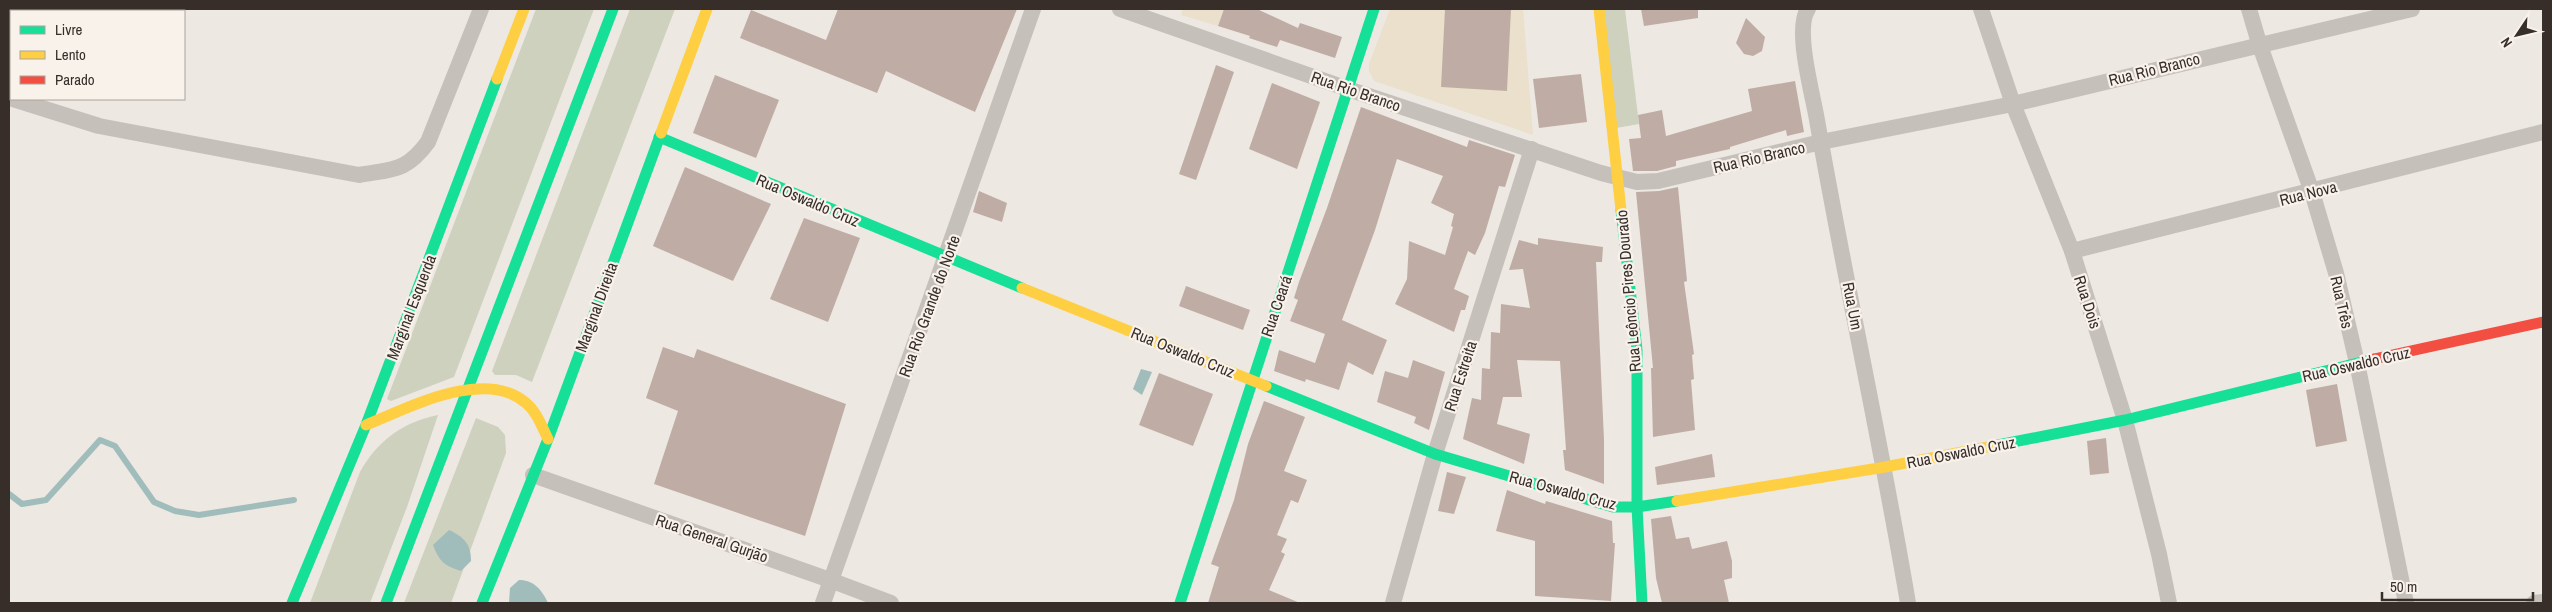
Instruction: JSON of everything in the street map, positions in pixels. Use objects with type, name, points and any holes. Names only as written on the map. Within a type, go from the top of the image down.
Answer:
[{"type":"main road","name":"Marginal Esquerda","points":[[292,603],[366,425],[524,9]]},
{"type":"main road","points":[[386,603],[613,9]]},
{"type":"main road","name":"Marginal Direita","points":[[482,603],[548,439],[708,9]]},
{"type":"main road","name":"Rua Ceará","points":[[1180,603],[1374,9]]},
{"type":"main road","name":"Rua Leôncio Pires Dourado","points":[[1599,9],[1637,350],[1637,507],[1642,603]]},
{"type":"main road","name":"Rua Oswaldo Cruz","points":[[659,137],[947,258],[1435,454],[1613,507],[1637,507],[1885,468],[2126,420],[2357,363],[2543,322]]},
{"type":"main road","points":[[366,425],[396,412],[467,391],[484,388],[502,390],[512,394],[526,404],[537,417],[548,439]]},
{"type":"street","points":[[17,100],[98,126],[359,175],[401,168],[415,160],[428,142],[480,9]]},
{"type":"street","name":"Rua Rio Grande do Norte","points":[[823,603],[947,258],[1033,9]]},
{"type":"street","name":"Rua Rio Branco","points":[[1120,9],[1348,90],[1617,178],[1637,182],[1658,181],[1821,142],[2013,104],[2259,43],[2412,9]]},
{"type":"street","name":"Rua Um","points":[[1808,9],[1802,34],[1821,142],[1885,468],[1908,603]]},
{"type":"street","name":"Rua Dois","points":[[1981,9],[2013,104],[2072,251],[2126,420],[2160,554],[2169,603]]},
{"type":"street","name":"Rua Três","points":[[2249,9],[2259,43],[2312,192],[2336,273],[2357,363],[2406,603]]},
{"type":"street","name":"Rua Nova","points":[[2072,251],[2312,192],[2543,132]]},
{"type":"street","name":"Rua Estreita","points":[[1393,603],[1435,454],[1532,149]]},
{"type":"street","name":"Rua General Gurjão","points":[[533,475],[891,603]]},
{"type":"street","points":[[2534,603],[2543,602]]},
{"type":"green space","points":[[536,9],[594,9],[454,377],[391,401],[387,399]]},
{"type":"green space","points":[[630,9],[675,9],[532,382],[516,375],[495,375],[492,371]]},
{"type":"green space","points":[[1603,9],[1625,9],[1639,124],[1616,128]]},
{"type":"green space","points":[[438,415],[407,507],[370,603],[310,603],[360,472],[367,461],[374,451],[392,434],[413,422]]},
{"type":"green space","points":[[476,418],[498,427],[505,435],[506,453],[451,603],[404,603]]},
{"type":"sand","points":[[1183,9],[1224,9],[1218,26],[1181,15]]},
{"type":"sand","points":[[1390,9],[1523,9],[1533,135],[1374,81],[1369,71],[1369,64]]},
{"type":"water","points":[[1141,369],[1152,372],[1142,395],[1133,389]]},
{"type":"water","points":[[449,530],[463,538],[470,550],[471,561],[461,571],[443,562],[433,545]]},
{"type":"water","points":[[519,580],[524,580],[537,587],[548,603],[509,603],[510,588]]},
{"type":"building","points":[[838,9],[1017,9],[975,112],[886,71],[877,93],[740,38],[751,10],[826,40]]},
{"type":"building","points":[[1224,9],[1257,9],[1298,28],[1300,23],[1342,37],[1335,58],[1280,40],[1277,47],[1218,26]]},
{"type":"building","points":[[1445,9],[1511,9],[1507,91],[1441,87]]},
{"type":"building","points":[[1641,9],[1698,9],[1698,18],[1644,26]]},
{"type":"building","points":[[1746,18],[1765,37],[1762,51],[1753,56],[1744,54],[1736,43]]},
{"type":"building","points":[[1216,65],[1234,72],[1196,180],[1179,174]]},
{"type":"building","points":[[1581,74],[1587,122],[1539,128],[1533,79]]},
{"type":"building","points":[[715,75],[779,100],[756,158],[693,133]]},
{"type":"building","points":[[1795,81],[1804,132],[1787,136],[1786,130],[1730,147],[1730,149],[1676,161],[1676,166],[1657,171],[1633,171],[1629,139],[1641,138],[1638,115],[1662,110],[1666,136],[1752,111],[1748,89]]},
{"type":"building","points":[[1272,83],[1320,102],[1297,169],[1249,149]]},
{"type":"building","points":[[1361,107],[1467,147],[1469,140],[1515,155],[1505,187],[1499,186],[1485,233],[1475,255],[1468,251],[1454,289],[1469,296],[1465,310],[1461,310],[1454,332],[1395,304],[1407,279],[1409,241],[1445,255],[1453,227],[1451,226],[1454,214],[1431,203],[1443,176],[1397,159],[1375,230],[1342,320],[1387,340],[1373,375],[1348,362],[1339,390],[1306,379],[1305,382],[1274,371],[1279,350],[1315,363],[1325,334],[1290,321],[1298,300],[1294,298],[1299,282],[1327,208]]},
{"type":"building","points":[[685,167],[771,204],[733,281],[653,246]]},
{"type":"building","points":[[1678,187],[1687,281],[1684,282],[1694,354],[1692,355],[1694,379],[1691,380],[1695,430],[1653,437],[1651,368],[1653,368],[1636,192],[1659,191]]},
{"type":"building","points":[[979,191],[1007,203],[1002,222],[973,212]]},
{"type":"building","points":[[804,218],[860,238],[828,322],[770,299]]},
{"type":"building","points":[[1538,238],[1603,247],[1602,262],[1596,262],[1604,440],[1604,484],[1565,470],[1563,450],[1566,450],[1560,361],[1517,360],[1522,397],[1503,397],[1497,424],[1530,434],[1524,464],[1463,439],[1472,398],[1481,400],[1482,368],[1490,369],[1491,332],[1500,333],[1501,304],[1530,308],[1523,269],[1509,270],[1519,240],[1538,245]]},
{"type":"building","points":[[1186,286],[1250,310],[1243,330],[1179,306]]},
{"type":"building","points":[[663,347],[694,358],[697,349],[846,404],[805,536],[654,484],[678,411],[646,398]]},
{"type":"building","points":[[1413,360],[1445,372],[1429,430],[1414,423],[1416,417],[1377,402],[1385,371],[1408,378]]},
{"type":"building","points":[[1159,373],[1213,394],[1193,446],[1139,425]]},
{"type":"building","points":[[2337,384],[2347,441],[2316,447],[2306,390]]},
{"type":"building","points":[[1264,401],[1305,417],[1284,471],[1307,480],[1298,503],[1291,500],[1277,535],[1287,539],[1281,552],[1285,554],[1269,590],[1300,603],[1208,603],[1219,567],[1211,564],[1234,500],[1248,444]]},
{"type":"building","points":[[2106,438],[2109,473],[2090,475],[2087,441]]},
{"type":"building","points":[[1712,454],[1715,477],[1657,485],[1655,467]]},
{"type":"building","points":[[1447,472],[1466,477],[1454,514],[1438,511]]},
{"type":"building","points":[[1507,490],[1545,504],[1546,501],[1612,521],[1613,543],[1615,543],[1611,601],[1535,596],[1535,541],[1496,531]]},
{"type":"building","points":[[1671,516],[1676,539],[1689,537],[1692,549],[1727,541],[1732,561],[1732,578],[1724,580],[1729,603],[1662,603],[1656,578],[1651,519]]},
{"type":"waterway","points":[[9,494],[22,504],[46,500],[100,440],[115,446],[154,502],[175,511],[199,515],[294,500]]},
{"type":"traffic: fast","points":[[386,603],[613,9]]},
{"type":"traffic: fast","points":[[1180,603],[1374,9]]},
{"type":"traffic: fast","points":[[292,603],[366,425],[497,79]]},
{"type":"traffic: fast","points":[[482,603],[548,439],[661,133]]},
{"type":"traffic: fast","points":[[659,137],[1022,288]]},
{"type":"traffic: fast","points":[[1621,210],[1637,350],[1637,507],[1642,603]]},
{"type":"traffic: fast","points":[[1998,445],[2125,420],[2374,359]]},
{"type":"traffic: fast","points":[[1266,386],[1435,454],[1613,507],[1637,507],[1677,501]]},
{"type":"traffic: slow","points":[[497,79],[524,9]]},
{"type":"traffic: slow","points":[[661,133],[707,9]]},
{"type":"traffic: slow","points":[[1599,9],[1621,210]]},
{"type":"traffic: slow","points":[[1022,288],[1266,386]]},
{"type":"traffic: slow","points":[[366,425],[403,409],[446,394],[490,389],[509,393],[526,403],[536,415],[548,439]]},
{"type":"traffic: slow","points":[[1677,501],[1885,467],[1998,445]]},
{"type":"traffic: jam","points":[[2374,359],[2543,322]]}]
